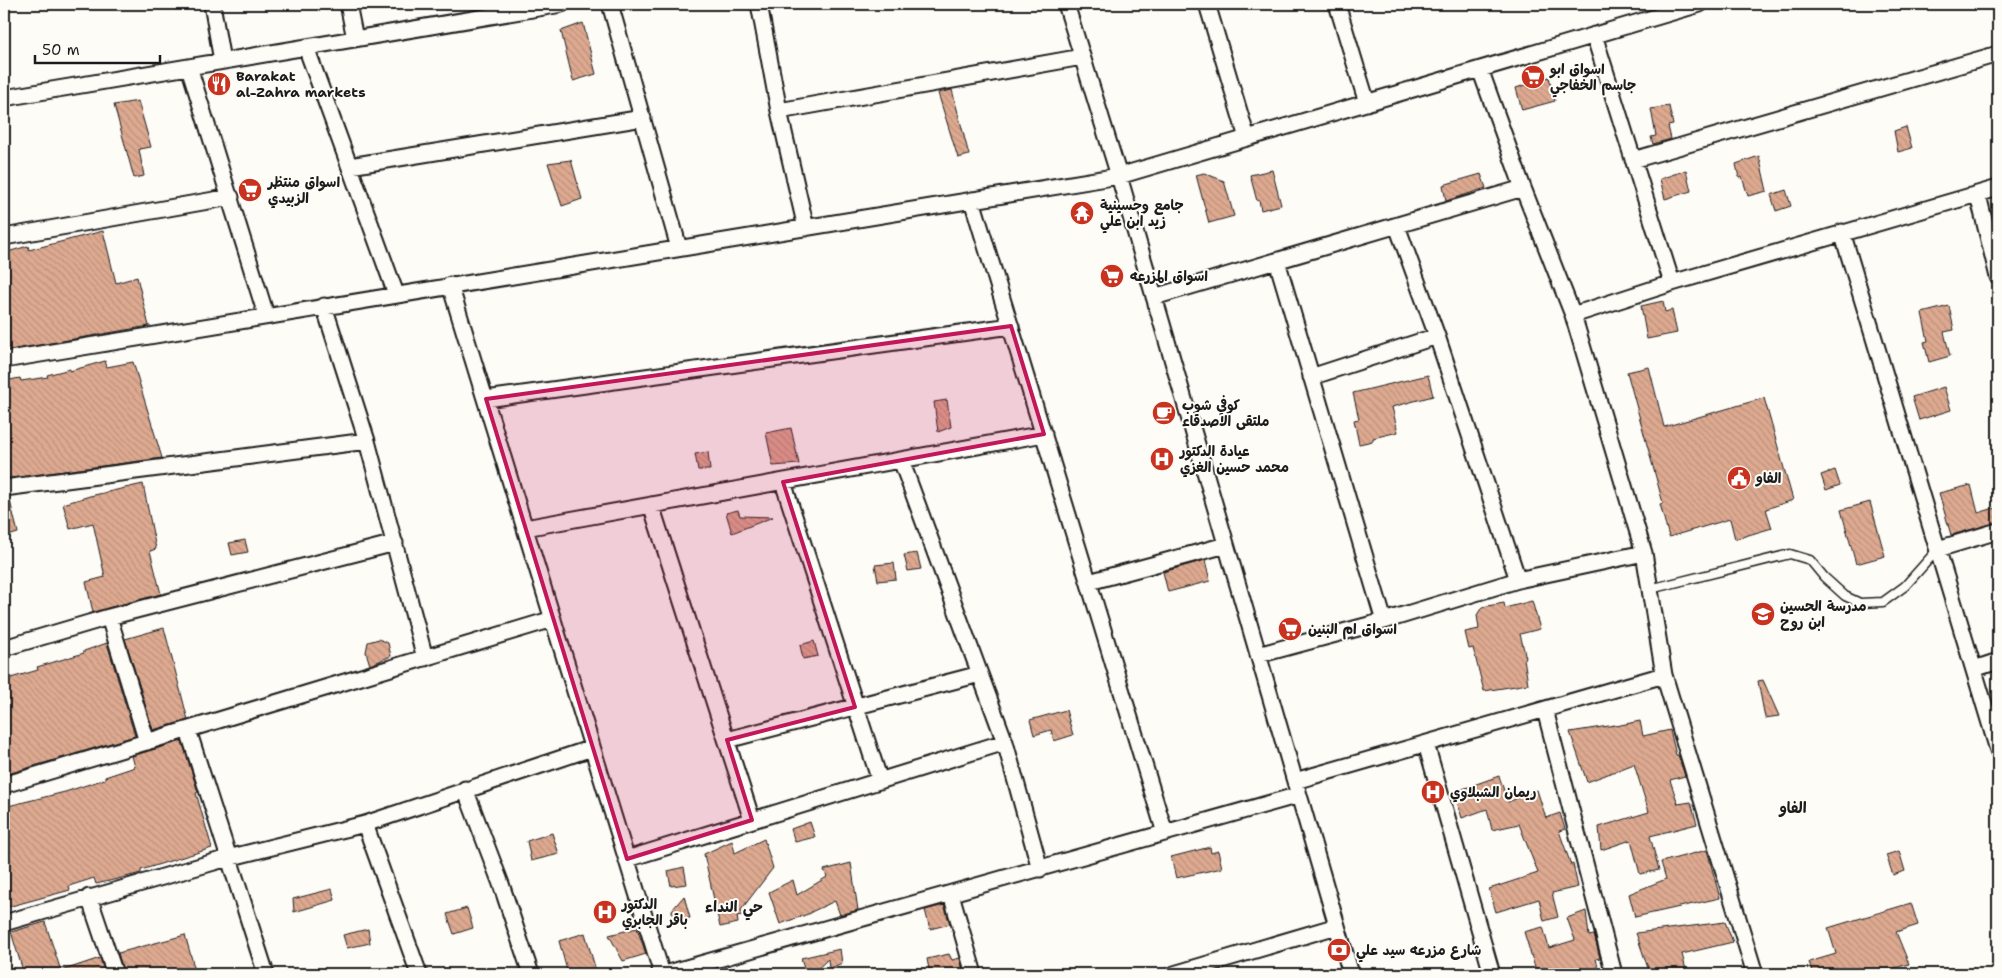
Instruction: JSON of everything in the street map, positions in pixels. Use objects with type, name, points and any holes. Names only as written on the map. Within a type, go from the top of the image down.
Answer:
[{"type":"street","points":[[212,4],[222,61]]},
{"type":"street","points":[[348,4],[356,38]]},
{"type":"street","points":[[4,98],[356,38],[483,10],[562,4]]},
{"type":"street","points":[[610,4],[679,248]]},
{"type":"street","points":[[759,4],[779,111],[806,228]]},
{"type":"street","points":[[1066,4],[1119,176],[1351,974]]},
{"type":"street","points":[[1207,4],[1247,138]]},
{"type":"street","points":[[1337,4],[1367,102]]},
{"type":"street","points":[[4,360],[266,315],[1119,176],[1700,4]]},
{"type":"street","points":[[1594,35],[1672,283]]},
{"type":"street","points":[[306,47],[396,294]]},
{"type":"street","points":[[1633,160],[1998,54]]},
{"type":"street","points":[[779,111],[1082,57]]},
{"type":"street","points":[[189,67],[231,197],[266,315]]},
{"type":"street","points":[[1480,69],[1523,188],[1573,316],[1644,553],[1664,675],[1755,974]]},
{"type":"street","points":[[350,166],[642,118]]},
{"type":"street","points":[[1154,297],[1523,188]]},
{"type":"street","points":[[1573,316],[1672,283],[1998,188]]},
{"type":"street","points":[[1978,195],[1998,277]]},
{"type":"street","points":[[4,237],[231,197]]},
{"type":"street","points":[[972,200],[1165,833]]},
{"type":"street","points":[[1397,226],[1437,336],[1518,580]]},
{"type":"street","points":[[1842,232],[1998,750]]},
{"type":"street","points":[[1277,261],[1384,621]]},
{"type":"street","points":[[450,285],[592,748],[664,974],[1165,833],[1426,744],[1664,675]]},
{"type":"street","points":[[324,306],[367,441],[424,658]]},
{"type":"street","points":[[486,399],[1011,326]]},
{"type":"street","points":[[1312,377],[1437,336]]},
{"type":"street","points":[[525,528],[1044,434]]},
{"type":"street","points":[[4,488],[367,441]]},
{"type":"street","points":[[902,460],[1005,742],[1040,869]]},
{"type":"street","points":[[783,482],[880,781]]},
{"type":"street","points":[[651,505],[752,820]]},
{"type":"street","points":[[1938,549],[1998,531]]},
{"type":"street","points":[[4,648],[109,617],[395,543]]},
{"type":"street","points":[[1089,582],[1226,545]]},
{"type":"street","points":[[1258,655],[1384,621],[1518,580],[1644,553]]},
{"type":"street","points":[[109,617],[147,742]]},
{"type":"street","points":[[4,785],[553,620]]},
{"type":"street","points":[[1974,669],[1998,661]]},
{"type":"street","points":[[726,740],[980,674]]},
{"type":"street","points":[[1545,710],[1614,974]]},
{"type":"street","points":[[188,730],[266,974]]},
{"type":"street","points":[[627,859],[1005,742]]},
{"type":"street","points":[[1426,744],[1492,974]]},
{"type":"street","points":[[4,923],[228,858],[365,824],[592,748]]},
{"type":"street","points":[[465,790],[501,884],[531,974]]},
{"type":"street","points":[[365,824],[419,974]]},
{"type":"street","points":[[951,894],[974,974]]},
{"type":"street","points":[[89,897],[115,974]]},
{"type":"street","points":[[1174,974],[1204,970],[1337,926]]},
{"type":"lane","points":[[1650,589],[1790,554],[1810,560],[1824,577],[1852,600],[1860,603],[1883,602],[1906,586],[1938,549]]},
{"type":"highlighted area","points":[[1011,326],[1044,434],[783,482],[855,707],[727,740],[752,820],[627,859],[486,399]]},
{"type":"building","points":[[583,23],[596,74],[573,81],[561,31]]},
{"type":"building","points":[[1549,77],[1555,101],[1522,110],[1516,88]]},
{"type":"building","points":[[952,90],[969,155],[958,158],[938,93]]},
{"type":"building","points":[[138,101],[151,147],[139,149],[144,176],[134,178],[114,105]]},
{"type":"building","points":[[1669,106],[1673,125],[1668,126],[1671,139],[1653,144],[1651,137],[1656,136],[1651,109]]},
{"type":"building","points":[[1906,127],[1912,148],[1898,152],[1894,131]]},
{"type":"building","points":[[1759,156],[1767,191],[1748,196],[1742,177],[1739,178],[1736,164]]},
{"type":"building","points":[[571,160],[582,199],[562,206],[548,163]]},
{"type":"building","points":[[1272,170],[1281,205],[1261,210],[1250,175]]},
{"type":"building","points":[[1686,170],[1691,191],[1665,199],[1660,179]]},
{"type":"building","points":[[1204,173],[1224,181],[1234,216],[1209,223],[1196,175]]},
{"type":"building","points":[[1481,174],[1486,188],[1446,201],[1443,185]]},
{"type":"building","points":[[1786,190],[1791,206],[1776,211],[1771,195]]},
{"type":"building","points":[[103,231],[116,283],[137,277],[149,326],[4,351],[4,253],[28,246],[29,250]]},
{"type":"building","points":[[1663,301],[1665,312],[1672,310],[1677,333],[1647,339],[1641,306]]},
{"type":"building","points":[[1949,306],[1954,330],[1944,332],[1950,356],[1929,362],[1924,342],[1928,341],[1922,313]]},
{"type":"building","points":[[105,361],[107,367],[133,362],[162,458],[4,479],[4,381],[20,378],[21,381],[48,377],[47,375],[70,369],[70,371]]},
{"type":"building","points":[[1649,367],[1664,427],[1764,398],[1793,500],[1766,509],[1772,528],[1735,539],[1730,519],[1669,537],[1660,504],[1663,503],[1627,372]]},
{"type":"building","points":[[1428,375],[1433,396],[1392,407],[1398,432],[1373,438],[1373,441],[1359,444],[1354,420],[1359,419],[1353,393]]},
{"type":"building","points":[[1944,387],[1951,410],[1919,420],[1912,397]]},
{"type":"building","points":[[947,400],[951,427],[938,432],[934,402]]},
{"type":"building","points":[[791,428],[799,464],[773,466],[766,433]]},
{"type":"building","points":[[708,452],[710,470],[698,470],[695,454]]},
{"type":"building","points":[[1835,470],[1840,485],[1826,490],[1821,475]]},
{"type":"building","points":[[143,484],[156,549],[150,551],[161,594],[93,612],[86,582],[105,577],[93,523],[70,529],[63,504]]},
{"type":"building","points":[[1971,485],[1978,513],[1998,507],[1998,522],[1951,535],[1939,493]]},
{"type":"building","points":[[4,497],[9,497],[18,533],[4,537]]},
{"type":"building","points":[[1870,502],[1885,556],[1856,564],[1841,510]]},
{"type":"building","points":[[738,510],[740,516],[773,517],[732,533],[726,513]]},
{"type":"building","points":[[245,540],[248,552],[232,555],[229,543]]},
{"type":"building","points":[[917,553],[921,569],[908,571],[904,555]]},
{"type":"building","points":[[1205,560],[1210,581],[1168,592],[1163,572]]},
{"type":"building","points":[[894,563],[896,579],[878,581],[875,565]]},
{"type":"building","points":[[1532,601],[1540,629],[1520,634],[1526,658],[1524,658],[1528,684],[1484,691],[1473,648],[1469,649],[1465,632],[1479,629],[1477,615],[1482,607],[1504,603],[1505,608]]},
{"type":"building","points":[[164,628],[188,720],[153,730],[125,639]]},
{"type":"building","points":[[379,639],[388,643],[391,656],[370,665],[366,652],[368,642]]},
{"type":"building","points":[[814,641],[818,656],[803,659],[800,645]]},
{"type":"building","points":[[107,643],[135,736],[4,775],[4,680],[38,670],[37,667],[84,653],[84,651]]},
{"type":"building","points":[[1763,680],[1779,716],[1765,718],[1758,681]]},
{"type":"building","points":[[1066,710],[1073,735],[1054,741],[1051,730],[1034,735],[1030,720]]},
{"type":"building","points":[[1640,721],[1643,736],[1670,730],[1676,755],[1678,755],[1685,776],[1670,780],[1678,804],[1691,802],[1697,824],[1650,836],[1659,870],[1640,874],[1631,840],[1601,850],[1599,827],[1649,812],[1634,764],[1587,782],[1570,732]]},
{"type":"building","points":[[182,741],[198,792],[196,793],[212,848],[141,870],[141,873],[96,884],[94,878],[69,886],[70,890],[4,908],[4,807],[65,792],[105,779],[105,777],[135,767],[132,756]]},
{"type":"building","points":[[1499,776],[1508,802],[1537,790],[1546,818],[1560,813],[1565,829],[1559,831],[1571,865],[1573,864],[1578,887],[1552,893],[1558,917],[1544,921],[1539,899],[1496,912],[1489,889],[1538,873],[1519,824],[1492,830],[1487,809],[1462,818],[1454,792]]},
{"type":"building","points":[[810,822],[815,837],[795,842],[791,829]]},
{"type":"building","points":[[552,833],[559,854],[531,861],[527,841]]},
{"type":"building","points":[[764,839],[773,868],[741,910],[742,915],[737,916],[738,923],[720,927],[704,854],[732,841],[735,853]]},
{"type":"building","points":[[1210,847],[1211,853],[1218,851],[1222,868],[1176,878],[1171,857]]},
{"type":"building","points":[[1707,850],[1720,898],[1635,917],[1629,894],[1666,879],[1661,862]]},
{"type":"building","points":[[1899,851],[1905,871],[1893,875],[1886,855]]},
{"type":"building","points":[[851,863],[858,910],[840,915],[835,901],[811,913],[780,924],[769,892],[793,880],[797,895],[827,877],[824,870]]},
{"type":"building","points":[[684,867],[687,884],[671,886],[668,871]]},
{"type":"building","points":[[332,889],[335,900],[294,912],[293,899]]},
{"type":"building","points":[[684,896],[690,918],[673,920],[672,910]]},
{"type":"building","points":[[1911,903],[1918,925],[1896,932],[1909,964],[1874,974],[1813,974],[1809,962],[1836,954],[1828,928]]},
{"type":"building","points":[[944,905],[950,924],[930,929],[925,910]]},
{"type":"building","points":[[467,908],[473,928],[454,934],[447,914]]},
{"type":"building","points":[[1586,911],[1589,936],[1594,935],[1600,958],[1596,959],[1600,974],[1537,974],[1524,932],[1543,927],[1549,948],[1575,940],[1567,918]]},
{"type":"building","points":[[45,922],[61,971],[100,958],[105,974],[24,974],[11,932]]},
{"type":"building","points":[[1725,922],[1733,942],[1682,954],[1687,974],[1650,974],[1636,933]]},
{"type":"building","points":[[637,928],[646,954],[623,961],[609,935]]},
{"type":"building","points":[[368,929],[370,943],[347,948],[343,935]]},
{"type":"building","points":[[585,933],[597,974],[568,974],[559,941]]},
{"type":"building","points":[[185,935],[196,974],[124,974],[118,953]]},
{"type":"building","points":[[840,949],[842,963],[829,969],[828,959],[812,974],[806,974],[801,958]]},
{"type":"building","points":[[949,954],[952,960],[960,958],[963,971],[957,972],[957,974],[930,974],[927,959]]},
{"type":"place","name":"اسواق ابو جاسم الخفاجي","points":[[1533,77]]},
{"type":"place","name":"Barakat al-Zahra markets","points":[[219,84]]},
{"type":"place","name":"اسواق منتظر الزبيدي","points":[[250,190]]},
{"type":"place","name":"جامع وحسينية زيد ابن علي","points":[[1082,213]]},
{"type":"place","name":"اسواق المزرعه","points":[[1112,276]]},
{"type":"place","name":"كوفي شوب ملتقى الاصدقاء","points":[[1164,413]]},
{"type":"place","name":"عيادة الدكتور محمد حسين الغزي","points":[[1162,459]]},
{"type":"place","name":"الفاو","points":[[1739,478]]},
{"type":"place","name":"مدرسة الحسين ابن روح","points":[[1763,614]]},
{"type":"place","name":"اسواق ام البنين","points":[[1290,629]]},
{"type":"place","name":"ريمان الشبلاوي","points":[[1433,792]]},
{"type":"place","name":"الدكتور باقر الجابري","points":[[605,912]]},
{"type":"place","name":"شارع مزرعه سيد علي","points":[[1339,950]]},
{"type":"district","name":"الفاو","points":[[1793,808]]},
{"type":"district","name":"حي النداء","points":[[734,907]]}]
